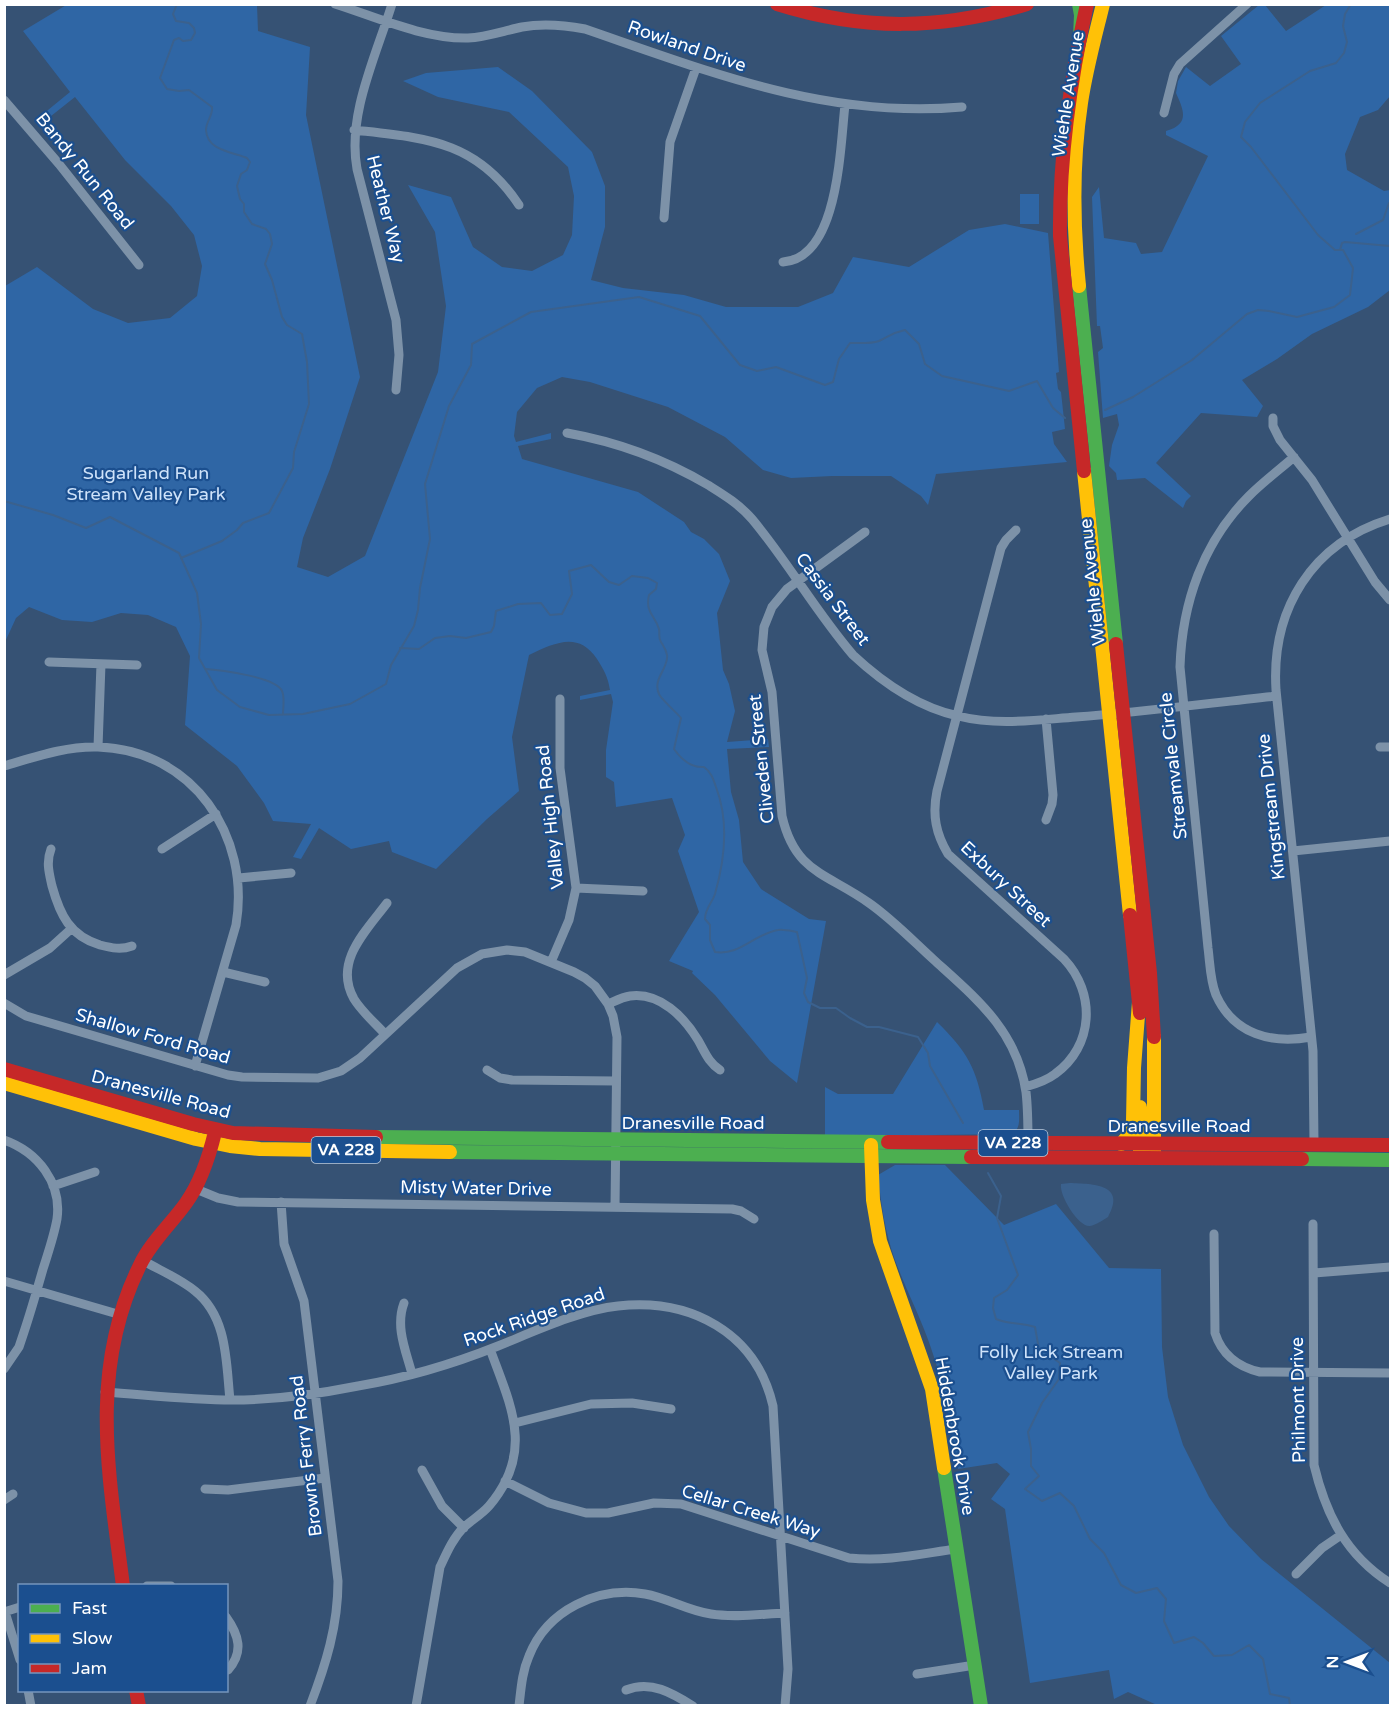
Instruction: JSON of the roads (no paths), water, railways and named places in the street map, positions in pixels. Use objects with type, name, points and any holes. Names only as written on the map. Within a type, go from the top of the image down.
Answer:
[{"type":"main road","points":[[777,4],[821,16],[914,25],[963,20],[1027,4]]},
{"type":"main road","points":[[1079,4],[1080,36]]},
{"type":"main road","name":"Wiehle Avenue","points":[[1088,4],[1064,121],[1060,184],[1060,236],[1140,1002],[1147,1151]]},
{"type":"main road","name":"Wiehle Avenue","points":[[1103,4],[1082,100],[1074,183],[1076,258],[1153,1005],[1147,1151]]},
{"type":"main road","points":[[1122,1144],[1130,1134],[1133,1121],[1134,1068],[1140,1002]]},
{"type":"main road","name":"Dranesville Road","points":[[4,1069],[214,1136]]},
{"type":"main road","name":"Dranesville Road","points":[[4,1083],[214,1136],[260,1135],[616,1148],[1147,1151],[1390,1160]]},
{"type":"main road","points":[[123,1584],[106,1443],[105,1392],[111,1352],[121,1315],[142,1260],[196,1189],[206,1169],[214,1136]]},
{"type":"main road","name":"Dranesville Road","points":[[871,1149],[1028,1143],[1122,1144],[1147,1151],[1314,1144],[1390,1145]]},
{"type":"main road","name":"Hiddenbrook Drive","points":[[871,1149],[874,1208],[884,1254],[919,1344],[932,1389],[981,1706]]},
{"type":"street","name":"Rowland Drive","points":[[335,4],[432,35],[449,37],[483,36],[537,25],[570,26],[585,29],[696,68],[783,93],[845,105],[906,109],[962,107]]},
{"type":"street","name":"Heather Way","points":[[392,4],[360,103],[354,130],[357,169],[396,320],[399,355],[396,390]]},
{"type":"street","points":[[1164,113],[1174,74],[1180,64],[1247,4]]},
{"type":"street","points":[[664,218],[670,142],[696,68]]},
{"type":"street","name":"Bandy Run Road","points":[[4,100],[60,164],[139,265]]},
{"type":"street","points":[[783,262],[791,262],[805,255],[813,246],[825,223],[834,197],[845,105]]},
{"type":"street","points":[[354,130],[430,140],[461,151],[489,170],[519,205]]},
{"type":"street","points":[[1272,418],[1276,434],[1312,480],[1375,582],[1390,600]]},
{"type":"street","name":"Cassia Street","points":[[567,433],[609,442],[663,461],[729,498],[752,518],[843,643],[868,669],[900,693],[927,706],[956,716],[995,722],[1123,713],[1276,696]]},
{"type":"street","name":"Streamvale Circle","points":[[1294,457],[1240,505],[1220,531],[1203,562],[1194,584],[1183,625],[1180,667],[1208,948],[1212,982],[1216,994],[1227,1013],[1250,1032],[1288,1040],[1311,1036]]},
{"type":"street","name":"Kingstream Drive","points":[[1314,1144],[1315,1079],[1276,696],[1278,637],[1292,599],[1311,570],[1323,557],[1348,538],[1390,519]]},
{"type":"street","name":"Exbury Street","points":[[1016,530],[1001,548],[935,801],[935,824],[943,845],[956,863],[1070,965],[1081,983],[1087,1004],[1085,1029],[1076,1052],[1070,1062],[1054,1076],[1025,1087]]},
{"type":"street","name":"Cliveden Street","points":[[865,532],[787,589],[772,607],[764,627],[762,639],[764,661],[772,692],[782,816],[788,839],[798,855],[811,868],[870,903],[989,1011],[1015,1053],[1025,1087],[1028,1143]]},
{"type":"street","points":[[49,662],[137,665]]},
{"type":"street","points":[[98,747],[101,664]]},
{"type":"street","name":"Valley High Road","points":[[551,962],[569,920],[576,888],[560,768],[560,699]]},
{"type":"street","points":[[1046,719],[1053,795],[1046,820]]},
{"type":"street","points":[[4,766],[64,750],[98,747],[141,755],[170,769],[195,789],[216,814],[232,848],[239,878],[239,902],[237,925],[195,1066]]},
{"type":"street","points":[[1380,747],[1390,747]]},
{"type":"street","points":[[162,849],[216,814]]},
{"type":"street","points":[[1293,851],[1390,841]]},
{"type":"street","points":[[51,849],[48,870],[60,912],[71,929],[91,942],[111,948],[132,946]]},
{"type":"street","points":[[239,878],[291,873]]},
{"type":"street","points":[[576,888],[643,891]]},
{"type":"street","points":[[385,1035],[354,998],[347,975],[350,955],[355,945],[387,903]]},
{"type":"street","points":[[4,975],[50,948],[71,929]]},
{"type":"street","name":"Shallow Ford Road","points":[[4,1003],[27,1016],[195,1066],[242,1077],[318,1078],[351,1066],[457,968],[474,957],[493,951],[525,952],[585,978],[595,986],[609,1004],[617,1037],[615,1206]]},
{"type":"street","points":[[223,972],[265,982]]},
{"type":"street","points":[[609,1004],[631,996],[646,997],[664,1004],[684,1021],[699,1041],[707,1059],[720,1070]]},
{"type":"street","points":[[487,1070],[500,1078],[512,1080],[616,1081]]},
{"type":"street","points":[[4,1140],[34,1156],[48,1175],[56,1196],[57,1217],[19,1347],[4,1369]]},
{"type":"street","points":[[53,1186],[95,1172]]},
{"type":"street","name":"Misty Water Drive","points":[[196,1189],[230,1201],[732,1209],[741,1211],[754,1219]]},
{"type":"street","name":"Browns Ferry Road","points":[[281,1202],[284,1244],[304,1302],[338,1600],[329,1654],[310,1706]]},
{"type":"street","name":"Philmont Drive","points":[[1313,1224],[1314,1465],[1323,1501],[1341,1535],[1359,1558],[1390,1583]]},
{"type":"street","points":[[1214,1234],[1214,1323],[1221,1348],[1236,1362],[1250,1370],[1260,1372],[1390,1373]]},
{"type":"street","points":[[142,1260],[195,1291],[214,1314],[222,1335],[230,1400]]},
{"type":"street","points":[[1314,1273],[1390,1268]]},
{"type":"street","points":[[4,1281],[121,1315]]},
{"type":"street","points":[[404,1303],[399,1321],[412,1374]]},
{"type":"street","name":"Rock Ridge Road","points":[[105,1392],[230,1400],[315,1392],[358,1386],[412,1374],[490,1349],[585,1313],[616,1306],[650,1305],[695,1315],[722,1328],[749,1353],[758,1365],[771,1395],[775,1416],[788,1669],[785,1706]]},
{"type":"street","points":[[416,1706],[440,1567],[453,1541],[489,1506],[505,1481],[514,1451],[515,1423],[490,1349]]},
{"type":"street","points":[[515,1423],[569,1409],[616,1402],[671,1409]]},
{"type":"street","points":[[422,1470],[442,1506],[464,1528]]},
{"type":"street","points":[[205,1489],[228,1490],[325,1478]]},
{"type":"street","name":"Cellar Creek Way","points":[[505,1481],[549,1503],[573,1511],[597,1514],[654,1503],[681,1504],[829,1553],[866,1560],[956,1549]]},
{"type":"street","points":[[1296,1574],[1322,1548],[1341,1535]]},
{"type":"street","points":[[519,1706],[525,1667],[536,1642],[558,1616],[592,1597],[632,1592],[654,1596],[711,1614],[736,1616],[785,1613]]},
{"type":"street","points":[[5,1612],[18,1654]]},
{"type":"street","points":[[228,1620],[239,1642],[237,1658],[228,1670]]},
{"type":"street","points":[[917,1674],[975,1665]]},
{"type":"street","points":[[626,1690],[642,1685],[651,1686],[677,1696],[693,1706]]},
{"type":"waterway","points":[[177,4],[173,14],[176,21],[189,23],[195,33],[191,40],[183,41],[179,38],[174,40],[160,78],[167,89],[189,90],[212,107],[207,124],[207,137],[216,147],[247,158],[250,162],[247,170],[241,174],[237,186],[240,199],[244,204],[244,212],[252,224],[266,229],[270,234],[272,244],[265,264],[282,317],[287,325],[302,334],[307,362],[309,404],[294,452],[293,468],[269,513],[243,523],[222,541],[181,558]]},
{"type":"waterway","points":[[1105,410],[1133,397],[1192,360],[1247,314],[1258,310],[1297,317],[1334,307],[1350,295],[1353,268],[1343,250],[1335,250],[1318,235],[1241,137],[1245,122],[1260,103],[1310,71],[1336,63],[1344,53],[1347,42],[1343,26],[1345,14],[1351,4]]},
{"type":"waterway","points":[[1356,234],[1383,220],[1389,203]]},
{"type":"waterway","points":[[1340,250],[1342,243],[1345,242],[1390,246]]},
{"type":"waterway","points":[[4,501],[53,515],[86,528],[110,517],[179,553],[197,593],[201,624],[199,658],[217,690],[240,707],[269,715],[303,714],[350,704],[386,684],[391,665],[414,626],[430,539],[425,484],[449,406],[471,365],[472,344],[531,312],[639,297],[700,316],[740,365],[757,371],[776,367],[825,385],[833,382],[839,359],[850,343],[876,342],[905,330],[919,344],[925,364],[942,376],[1009,391],[1037,381],[1053,408],[1065,418]]},
{"type":"waterway","points":[[400,648],[419,649],[435,638],[450,636],[466,638],[491,632],[496,611],[518,604],[541,603],[550,615],[562,614],[572,594],[569,571],[591,565],[609,582],[619,585],[632,576],[648,578],[657,583],[656,589],[649,595],[648,606],[659,629],[660,639],[667,655],[657,689],[662,699],[681,718],[674,749],[686,762],[704,767],[710,773],[723,813],[724,840],[721,867],[715,894],[705,919],[710,925],[710,940],[715,952],[732,951],[769,932],[778,930],[797,932],[807,978],[804,993],[808,1002],[820,1008],[836,1008],[867,1027],[879,1027],[918,1037],[928,1053],[930,1066],[963,1123]]},
{"type":"waterway","points":[[206,669],[247,675],[278,686],[283,693],[283,714]]},
{"type":"waterway","points":[[988,1173],[1001,1196],[997,1218],[1018,1275],[1007,1290],[994,1298],[993,1308],[996,1319],[1035,1327],[1040,1355],[1044,1359],[1053,1358],[1060,1363],[1059,1379],[1042,1403],[1028,1432],[1031,1466],[1039,1476],[1025,1489],[1042,1501],[1060,1493],[1074,1506],[1090,1539],[1104,1553],[1121,1585],[1136,1593],[1157,1588],[1166,1599],[1164,1621],[1174,1643],[1194,1637],[1203,1643],[1214,1656],[1232,1655],[1249,1645],[1263,1659],[1270,1694],[1289,1698],[1290,1706]]},
{"type":"park label","name":"Sugarland Run Stream Valley Park","points":[[146,483]]},
{"type":"park label","name":"Folly Lick Stream Valley Park","points":[[1051,1362]]}]
